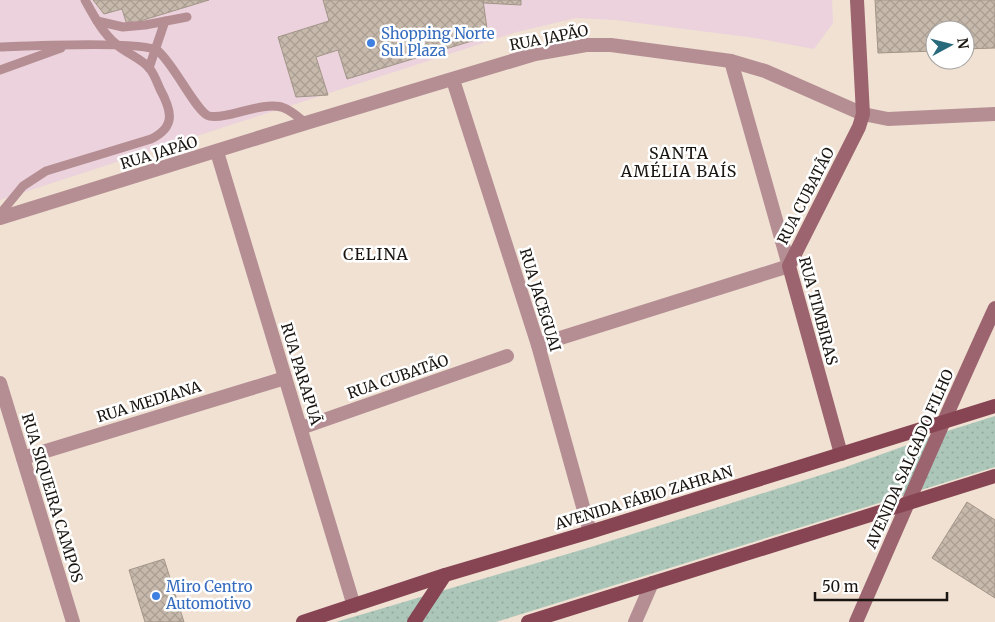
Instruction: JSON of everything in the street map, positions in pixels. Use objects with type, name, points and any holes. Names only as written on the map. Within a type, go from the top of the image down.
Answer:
[{"type":"main road","name":"RUA CUBATÃO","points":[[789,266],[859,127],[863,114],[857,0]]},
{"type":"main road","name":"RUA TIMBIRAS","points":[[789,266],[841,454]]},
{"type":"main road","name":"AVENIDA SALGADO FILHO","points":[[856,622],[942,422],[995,308]]},
{"type":"main road","name":"AVENIDA FÁBIO ZAHRAN","points":[[303,622],[446,575],[995,406]]},
{"type":"main road","points":[[528,622],[995,476]]},
{"type":"main road","points":[[414,622],[446,575]]},
{"type":"street","name":"RUA JAPÃO","points":[[0,218],[535,54],[586,45],[611,45],[731,61],[765,71],[863,114],[888,120],[995,114]]},
{"type":"street","name":"RUA TIMBIRAS","points":[[731,61],[789,266]]},
{"type":"street","name":"RUA JACEGUAI","points":[[453,80],[538,344],[590,532]]},
{"type":"street","name":"RUA PARAPUÃ","points":[[216,152],[354,606]]},
{"type":"street","name":"RUA CUBATÃO","points":[[538,344],[789,266]]},
{"type":"street","name":"RUA CUBATÃO","points":[[300,428],[507,356]]},
{"type":"street","name":"RUA MEDIANA","points":[[23,458],[285,378]]},
{"type":"street","name":"RUA SIQUEIRA CAMPOS","points":[[0,383],[73,622]]},
{"type":"street","points":[[635,622],[652,584]]},
{"type":"lane","points":[[0,214],[23,186],[46,171],[151,139],[162,134],[169,124],[170,113],[166,99],[149,68],[116,45],[97,21],[86,0]]},
{"type":"lane","points":[[97,21],[123,26],[145,25],[187,17]]},
{"type":"lane","points":[[149,68],[164,21]]},
{"type":"lane","points":[[0,70],[69,45]]},
{"type":"lane","points":[[0,46],[116,45],[142,46],[156,49],[169,61],[200,110],[208,116],[218,117],[264,106],[283,107],[306,123]]},
{"type":"shaded area","points":[[0,0],[832,0],[833,23],[814,49],[755,38],[615,20],[576,18],[517,32],[0,200]]},
{"type":"green space","points":[[995,416],[995,467],[496,622],[336,622],[591,547],[843,468]]},
{"type":"building","points":[[93,0],[209,0],[127,25],[122,9],[104,14]]},
{"type":"building","name":"Shopping Norte Sul Plaza","points":[[323,0],[483,0],[488,36],[347,79],[338,50],[316,57],[328,95],[296,97],[278,37],[329,21]]},
{"type":"building","points":[[483,0],[521,0],[521,5],[484,3]]},
{"type":"building","points":[[875,0],[995,0],[995,48],[975,49],[975,20],[925,20],[925,51],[878,53]]},
{"type":"building","points":[[967,502],[995,520],[995,598],[932,558]]},
{"type":"building","name":"Miro Centro Automotivo","points":[[164,559],[184,622],[145,622],[129,570]]},
{"type":"place","name":"Shopping Norte Sul Plaza","points":[[371,43]]},
{"type":"place","name":"Miro Centro Automotivo","points":[[156,596]]},
{"type":"district","name":"SANTA AMÉLIA BAÍS","points":[[679,162]]},
{"type":"district","name":"CELINA","points":[[376,254]]}]
